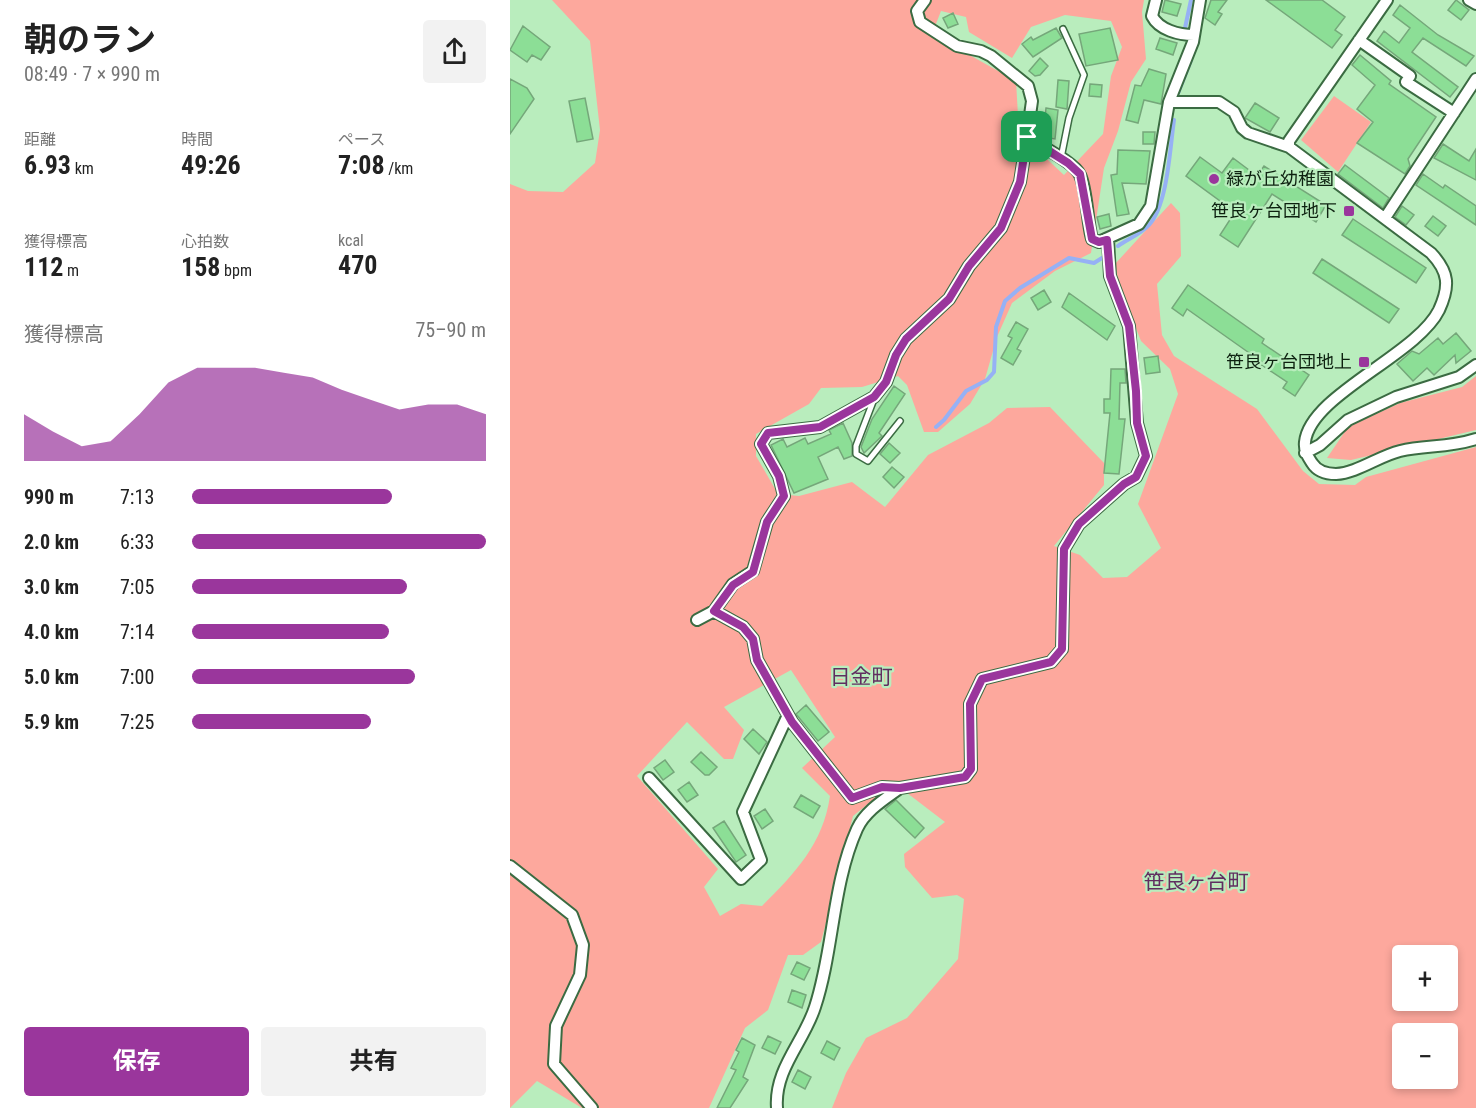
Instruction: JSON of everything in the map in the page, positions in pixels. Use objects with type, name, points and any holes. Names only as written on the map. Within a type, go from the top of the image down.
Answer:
[{"type":"street","points":[[697,620],[714,611],[733,585],[753,572],[767,522],[784,496],[779,476],[761,444],[764,437],[768,433],[820,427],[874,397],[886,382],[896,355],[906,339],[949,299],[969,266],[1001,228],[1020,182],[1032,101],[1028,86],[991,56],[981,51],[957,46],[920,22],[916,11],[925,0]]},
{"type":"street","points":[[1156,0],[1152,16],[1155,23],[1180,34],[1194,35]]},
{"type":"street","points":[[1027,137],[1061,158],[1080,174],[1092,239],[1099,242],[1107,240],[1139,224],[1151,206],[1169,102],[1194,35],[1200,0]]},
{"type":"street","points":[[1289,147],[1289,141],[1387,0]]},
{"type":"street","points":[[1469,0],[1476,4]]},
{"type":"street","points":[[1359,40],[1410,76],[1406,82],[1454,113]]},
{"type":"street","points":[[1385,218],[1476,79]]},
{"type":"street","points":[[1169,102],[1219,102],[1234,112],[1242,128],[1248,133],[1289,147],[1431,253],[1444,267],[1447,279],[1438,311],[1411,342],[1367,372],[1332,403],[1309,428],[1304,443],[1305,453],[1315,468],[1326,473],[1338,474],[1403,450],[1445,447],[1476,439]]},
{"type":"street","points":[[714,611],[743,627],[753,639],[757,660],[788,715],[825,766],[852,798],[882,787],[900,788],[965,777],[971,769],[970,704],[982,679],[1051,662],[1062,649],[1064,549],[1079,524],[1124,484],[1136,477],[1146,456],[1137,423],[1129,326],[1110,276],[1107,240]]},
{"type":"street","points":[[1305,453],[1320,445],[1348,420],[1396,397],[1459,377],[1476,365]]},
{"type":"street","points":[[649,778],[741,879],[761,860],[743,812],[788,715]]},
{"type":"street","points":[[777,1108],[777,1087],[789,1056],[815,1008],[828,956],[840,885],[858,827],[878,804],[900,788]]},
{"type":"street","points":[[510,866],[572,915],[579,928],[583,945],[580,975],[556,1026],[553,1047],[554,1064],[592,1108]]},
{"type":"lane","points":[[1061,158],[1069,118],[1084,75],[1064,29]]},
{"type":"lane","points":[[874,397],[856,446],[856,454],[868,461],[900,421]]},
{"type":"shaded area","points":[[552,0],[1144,0],[1142,12],[1146,59],[1131,82],[1118,131],[1104,168],[1091,253],[1055,271],[1012,303],[997,337],[985,379],[970,404],[938,432],[924,432],[907,385],[898,376],[862,387],[821,388],[809,404],[756,434],[756,456],[778,494],[799,496],[852,482],[885,507],[928,455],[989,423],[1007,408],[1050,407],[1104,463],[1104,485],[1054,546],[1080,555],[1103,578],[1127,577],[1161,548],[1138,504],[1178,394],[1170,369],[1141,341],[1119,285],[1115,264],[1171,203],[1180,213],[1181,256],[1157,284],[1162,335],[1174,356],[1257,409],[1303,471],[1319,484],[1355,485],[1366,477],[1476,447],[1476,1108],[832,1108],[846,1073],[866,1038],[907,1018],[958,959],[964,899],[957,895],[932,898],[905,867],[904,854],[945,822],[894,783],[853,816],[821,942],[803,955],[788,955],[768,1010],[745,1028],[709,1108],[582,1108],[537,1081],[510,1108],[510,184],[528,191],[563,192],[595,163],[600,130],[590,41]],"holes":[[[941,11],[966,17],[969,32],[1012,58],[1031,27],[1065,15],[1111,21],[1122,47],[1111,76],[1103,134],[1064,175],[1019,133],[1016,81],[932,34]],[[791,670],[835,737],[802,768],[830,796],[826,813],[821,829],[806,857],[786,882],[762,906],[741,904],[720,916],[704,887],[718,869],[637,776],[687,722],[724,759],[733,759],[744,730],[724,707]]]},
{"type":"shaded area","points":[[1334,96],[1371,122],[1338,172],[1301,140]]},
{"type":"shaded area","points":[[1476,376],[1476,430],[1351,460],[1327,458],[1348,427],[1400,403],[1462,387]]},
{"type":"building","points":[[1165,0],[1181,4],[1177,16],[1162,12]]},
{"type":"building","points":[[1211,0],[1227,0],[1218,12],[1222,14],[1215,25],[1205,18]]},
{"type":"building","points":[[1266,0],[1322,0],[1345,17],[1335,30],[1342,35],[1332,48]]},
{"type":"building","points":[[1456,0],[1469,10],[1461,20],[1448,10]]},
{"type":"building","points":[[1400,5],[1438,35],[1474,56],[1466,66],[1423,38],[1412,52],[1458,87],[1450,97],[1377,41],[1384,31],[1399,43],[1410,28],[1393,15]]},
{"type":"building","points":[[953,13],[958,24],[948,28],[943,18]]},
{"type":"building","points":[[523,26],[550,47],[541,60],[532,55],[527,62],[510,50]]},
{"type":"building","points":[[1056,28],[1062,38],[1033,57],[1022,44],[1031,37],[1033,40]]},
{"type":"building","points":[[1110,28],[1118,60],[1086,66],[1079,34]]},
{"type":"building","points":[[1160,38],[1177,43],[1173,55],[1156,49]]},
{"type":"building","points":[[1360,55],[1391,81],[1389,84],[1436,117],[1408,159],[1410,166],[1405,174],[1357,143],[1373,122],[1357,109],[1375,85],[1352,65]]},
{"type":"building","points":[[1040,58],[1048,66],[1040,75],[1035,76],[1029,71]]},
{"type":"building","points":[[1149,69],[1166,74],[1161,104],[1144,100],[1138,123],[1126,120],[1135,85],[1141,86]]},
{"type":"building","points":[[510,79],[527,88],[534,99],[510,134]]},
{"type":"building","points":[[1058,80],[1069,81],[1067,109],[1056,107]]},
{"type":"building","points":[[1090,84],[1102,85],[1101,97],[1089,96]]},
{"type":"building","points":[[585,98],[593,139],[577,142],[569,101]]},
{"type":"building","points":[[1255,103],[1279,118],[1270,132],[1245,118]]},
{"type":"building","points":[[1046,108],[1058,110],[1055,139],[1043,137]]},
{"type":"building","points":[[1143,132],[1155,132],[1154,144],[1143,144]]},
{"type":"building","points":[[1443,144],[1469,161],[1476,149],[1476,180],[1434,158]]},
{"type":"building","points":[[1118,150],[1150,151],[1146,184],[1122,183],[1129,214],[1117,216],[1111,175],[1117,174]]},
{"type":"building","points":[[1200,157],[1222,173],[1233,158],[1257,176],[1264,166],[1326,205],[1316,222],[1272,194],[1238,247],[1220,235],[1235,212],[1186,176]]},
{"type":"building","points":[[1345,165],[1389,198],[1383,208],[1338,174]]},
{"type":"building","points":[[1423,174],[1443,188],[1445,185],[1476,206],[1476,225],[1416,185]]},
{"type":"building","points":[[1402,206],[1414,215],[1406,225],[1395,217]]},
{"type":"building","points":[[1109,214],[1111,226],[1100,229],[1097,217]]},
{"type":"building","points":[[1433,216],[1446,226],[1438,236],[1425,226]]},
{"type":"building","points":[[1353,219],[1426,268],[1416,283],[1342,235]]},
{"type":"building","points":[[1322,259],[1399,309],[1389,323],[1313,273]]},
{"type":"building","points":[[1188,285],[1264,339],[1262,343],[1309,375],[1295,396],[1283,388],[1287,382],[1260,364],[1262,362],[1187,309],[1183,316],[1172,308]]},
{"type":"building","points":[[1044,290],[1051,302],[1038,310],[1031,298]]},
{"type":"building","points":[[1069,293],[1115,326],[1107,340],[1062,307]]},
{"type":"building","points":[[1016,322],[1028,329],[1017,349],[1021,351],[1013,365],[1001,358],[1012,338],[1008,336]]},
{"type":"building","points":[[1456,333],[1471,351],[1456,363],[1455,355],[1434,375],[1427,368],[1413,381],[1397,364],[1412,351],[1419,354],[1438,338],[1443,344]]},
{"type":"building","points":[[1158,356],[1160,372],[1146,374],[1144,358]]},
{"type":"building","points":[[1111,369],[1125,369],[1126,383],[1120,383],[1119,419],[1125,419],[1119,474],[1104,473],[1110,413],[1104,413],[1104,399],[1110,399]]},
{"type":"building","points":[[894,386],[905,394],[879,433],[882,436],[864,453],[861,447],[872,419]]},
{"type":"building","points":[[843,423],[852,443],[852,456],[844,459],[838,447],[818,457],[828,479],[794,493],[771,445],[783,439],[787,447],[805,438],[808,444],[831,434],[829,430]]},
{"type":"building","points":[[889,443],[900,453],[890,463],[880,454]]},
{"type":"building","points":[[892,467],[904,477],[894,488],[883,477]]},
{"type":"building","points":[[806,705],[829,732],[818,741],[796,714]]},
{"type":"building","points":[[753,729],[767,742],[759,754],[744,739]]},
{"type":"building","points":[[701,752],[717,767],[709,775],[705,775],[691,762]]},
{"type":"building","points":[[665,760],[674,772],[663,780],[654,768]]},
{"type":"building","points":[[689,782],[698,795],[687,802],[678,790]]},
{"type":"building","points":[[801,795],[820,806],[813,818],[794,807]]},
{"type":"building","points":[[896,800],[924,828],[915,838],[885,809]]},
{"type":"building","points":[[765,809],[773,821],[762,829],[754,816]]},
{"type":"building","points":[[724,821],[746,855],[736,862],[713,828]]},
{"type":"building","points":[[797,962],[810,968],[804,980],[791,974]]},
{"type":"building","points":[[792,990],[806,995],[802,1008],[788,1002]]},
{"type":"building","points":[[768,1036],[781,1042],[775,1054],[762,1048]]},
{"type":"building","points":[[742,1038],[755,1045],[743,1077],[748,1080],[730,1108],[717,1108],[736,1070],[731,1068],[739,1052],[736,1050]]},
{"type":"building","points":[[827,1041],[840,1048],[834,1060],[821,1053]]},
{"type":"building","points":[[798,1070],[811,1077],[805,1089],[792,1082]]},
{"type":"waterway","points":[[1185,28],[1191,0]]},
{"type":"waterway","points":[[1178,93],[1191,60]]},
{"type":"waterway","points":[[1118,246],[1146,228],[1155,216],[1167,175],[1174,120]]},
{"type":"waterway","points":[[936,427],[966,391],[987,380],[994,372],[996,327],[1005,301],[1020,288],[1069,258],[1094,263],[1102,258]]},
{"type":"place","name":"緑が丘幼稚園","points":[[1214,179]]},
{"type":"place","name":"笹良ヶ台団地下","points":[[1349,211]]},
{"type":"place","name":"笹良ヶ台団地上","points":[[1364,362]]},
{"type":"district","name":"日金町","points":[[861,677]]},
{"type":"district","name":"笹良ヶ台町","points":[[1196,882]]},
{"type":"route","points":[[1027,137],[1068,163],[1080,174],[1087,223],[1092,239],[1099,242],[1107,240],[1110,276],[1129,326],[1137,423],[1146,456],[1136,477],[1124,484],[1079,524],[1064,549],[1062,649],[1051,662],[982,679],[970,704],[971,769],[965,777],[900,788],[882,787],[852,798],[792,722],[757,660],[753,639],[743,627],[714,611],[719,601],[733,585],[753,572],[757,565],[767,522],[784,496],[779,476],[761,444],[764,437],[768,433],[820,427],[874,397],[886,382],[896,355],[906,339],[949,299],[969,266],[1001,228],[1020,182],[1027,137]]}]
